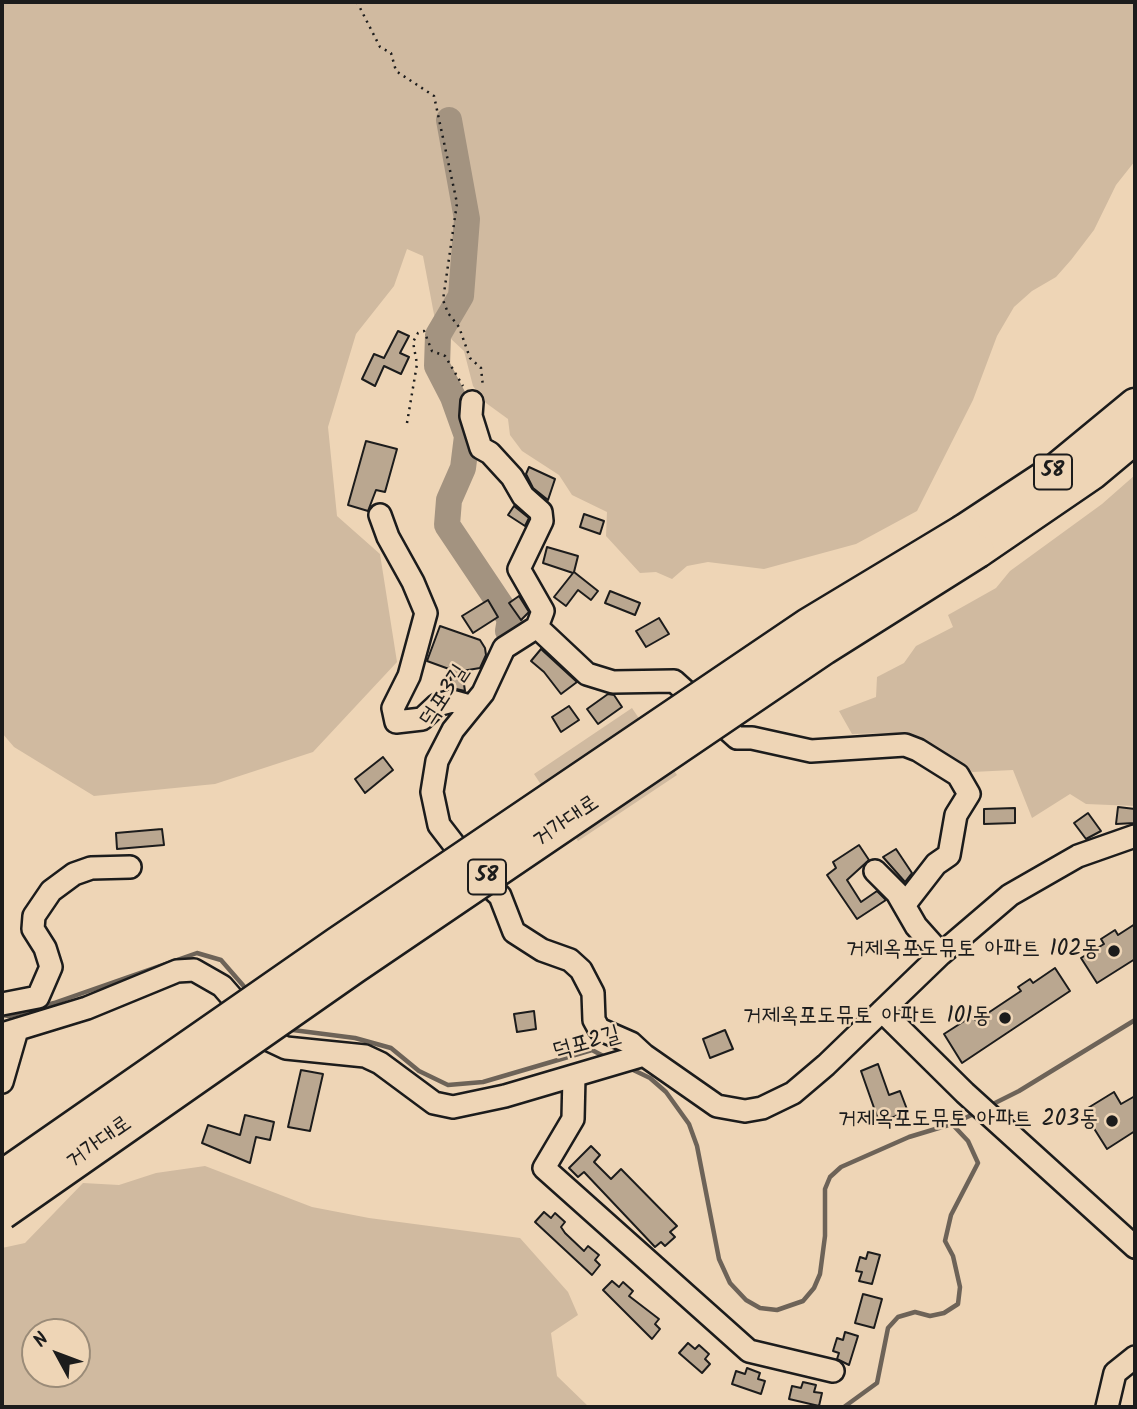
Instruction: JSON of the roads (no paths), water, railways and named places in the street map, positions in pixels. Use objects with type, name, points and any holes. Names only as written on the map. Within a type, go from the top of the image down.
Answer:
[{"type":"highway","name":"거가대로","points":[[2,1213],[343,975],[824,648],[971,541],[1135,405]]},
{"type":"highway","name":"거가대로","points":[[2,1177],[348,937],[797,633],[1092,473],[1135,438]]},
{"type":"street","points":[[472,402],[471,416],[481,447],[490,453],[512,477],[523,496],[541,512],[542,521],[519,569],[543,611],[537,627],[587,674],[613,682],[674,681],[737,738],[752,738],[811,751],[905,745],[958,775],[969,793],[956,815],[949,855],[936,864],[905,904]]},
{"type":"street","points":[[380,515],[388,537],[414,582],[426,613],[409,676],[393,708],[396,722],[422,719],[437,705],[452,701],[470,706]]},
{"type":"street","name":"덕포3길","points":[[537,627],[504,648],[482,693],[470,706],[437,761],[432,792],[439,825],[479,877],[500,896],[514,932],[542,950],[570,960],[581,970],[593,993],[594,1020],[599,1029],[631,1043],[625,1061]]},
{"type":"street","name":"덕포2길","points":[[9,1032],[41,1009],[177,971],[194,970],[222,986],[269,1040],[286,1048],[365,1056],[380,1063],[434,1103],[453,1107],[625,1061],[717,1106],[745,1111],[762,1108],[793,1093],[993,908],[1040,876],[1078,856],[1135,836]]},
{"type":"street","points":[[2,1004],[41,1009],[51,967],[46,948],[33,929],[34,916],[51,891],[74,874],[91,868],[130,867]]},
{"type":"street","points":[[875,871],[905,904],[916,926],[941,954]]},
{"type":"street","points":[[882,1011],[965,1093],[1135,1247]]},
{"type":"street","points":[[2,1082],[9,1032]]},
{"type":"street","points":[[574,1076],[573,1119],[544,1168],[749,1351],[832,1371]]},
{"type":"street","points":[[1107,1407],[1115,1373],[1135,1357]]},
{"type":"waterway","points":[[449,120],[467,219],[461,296],[438,335],[437,366],[453,397],[467,436],[463,468],[449,500],[447,525],[510,619],[508,631]]},
{"type":"waterway","points":[[2,1015],[9,1016],[54,1003],[197,953],[221,960],[248,991]]},
{"type":"waterway","points":[[989,1106],[1019,1091],[1135,1020]]},
{"type":"waterway","points":[[285,1029],[355,1038],[391,1048],[419,1071],[448,1085],[483,1082],[592,1050],[607,1058]]},
{"type":"waterway","points":[[627,1067],[650,1078],[666,1092],[689,1124],[697,1146],[719,1259],[730,1283],[746,1300],[760,1308],[777,1310],[803,1301],[814,1288],[820,1274],[825,1236],[825,1189],[830,1177],[841,1167],[909,1137],[952,1124],[978,1112]]},
{"type":"waterway","points":[[844,1407],[877,1383],[888,1328],[898,1317],[915,1312],[930,1316],[944,1313],[958,1304],[960,1287],[953,1256],[945,1241],[951,1215],[978,1163],[968,1141],[952,1124]]},
{"type":"place","name":"거제옥포도뮤토 아파트 102동","points":[[1114,951]]},
{"type":"place","name":"거제옥포도뮤토 아파트 101동","points":[[1005,1018]]},
{"type":"place","name":"거제옥포도뮤토 아파트 203동","points":[[1112,1121]]}]
